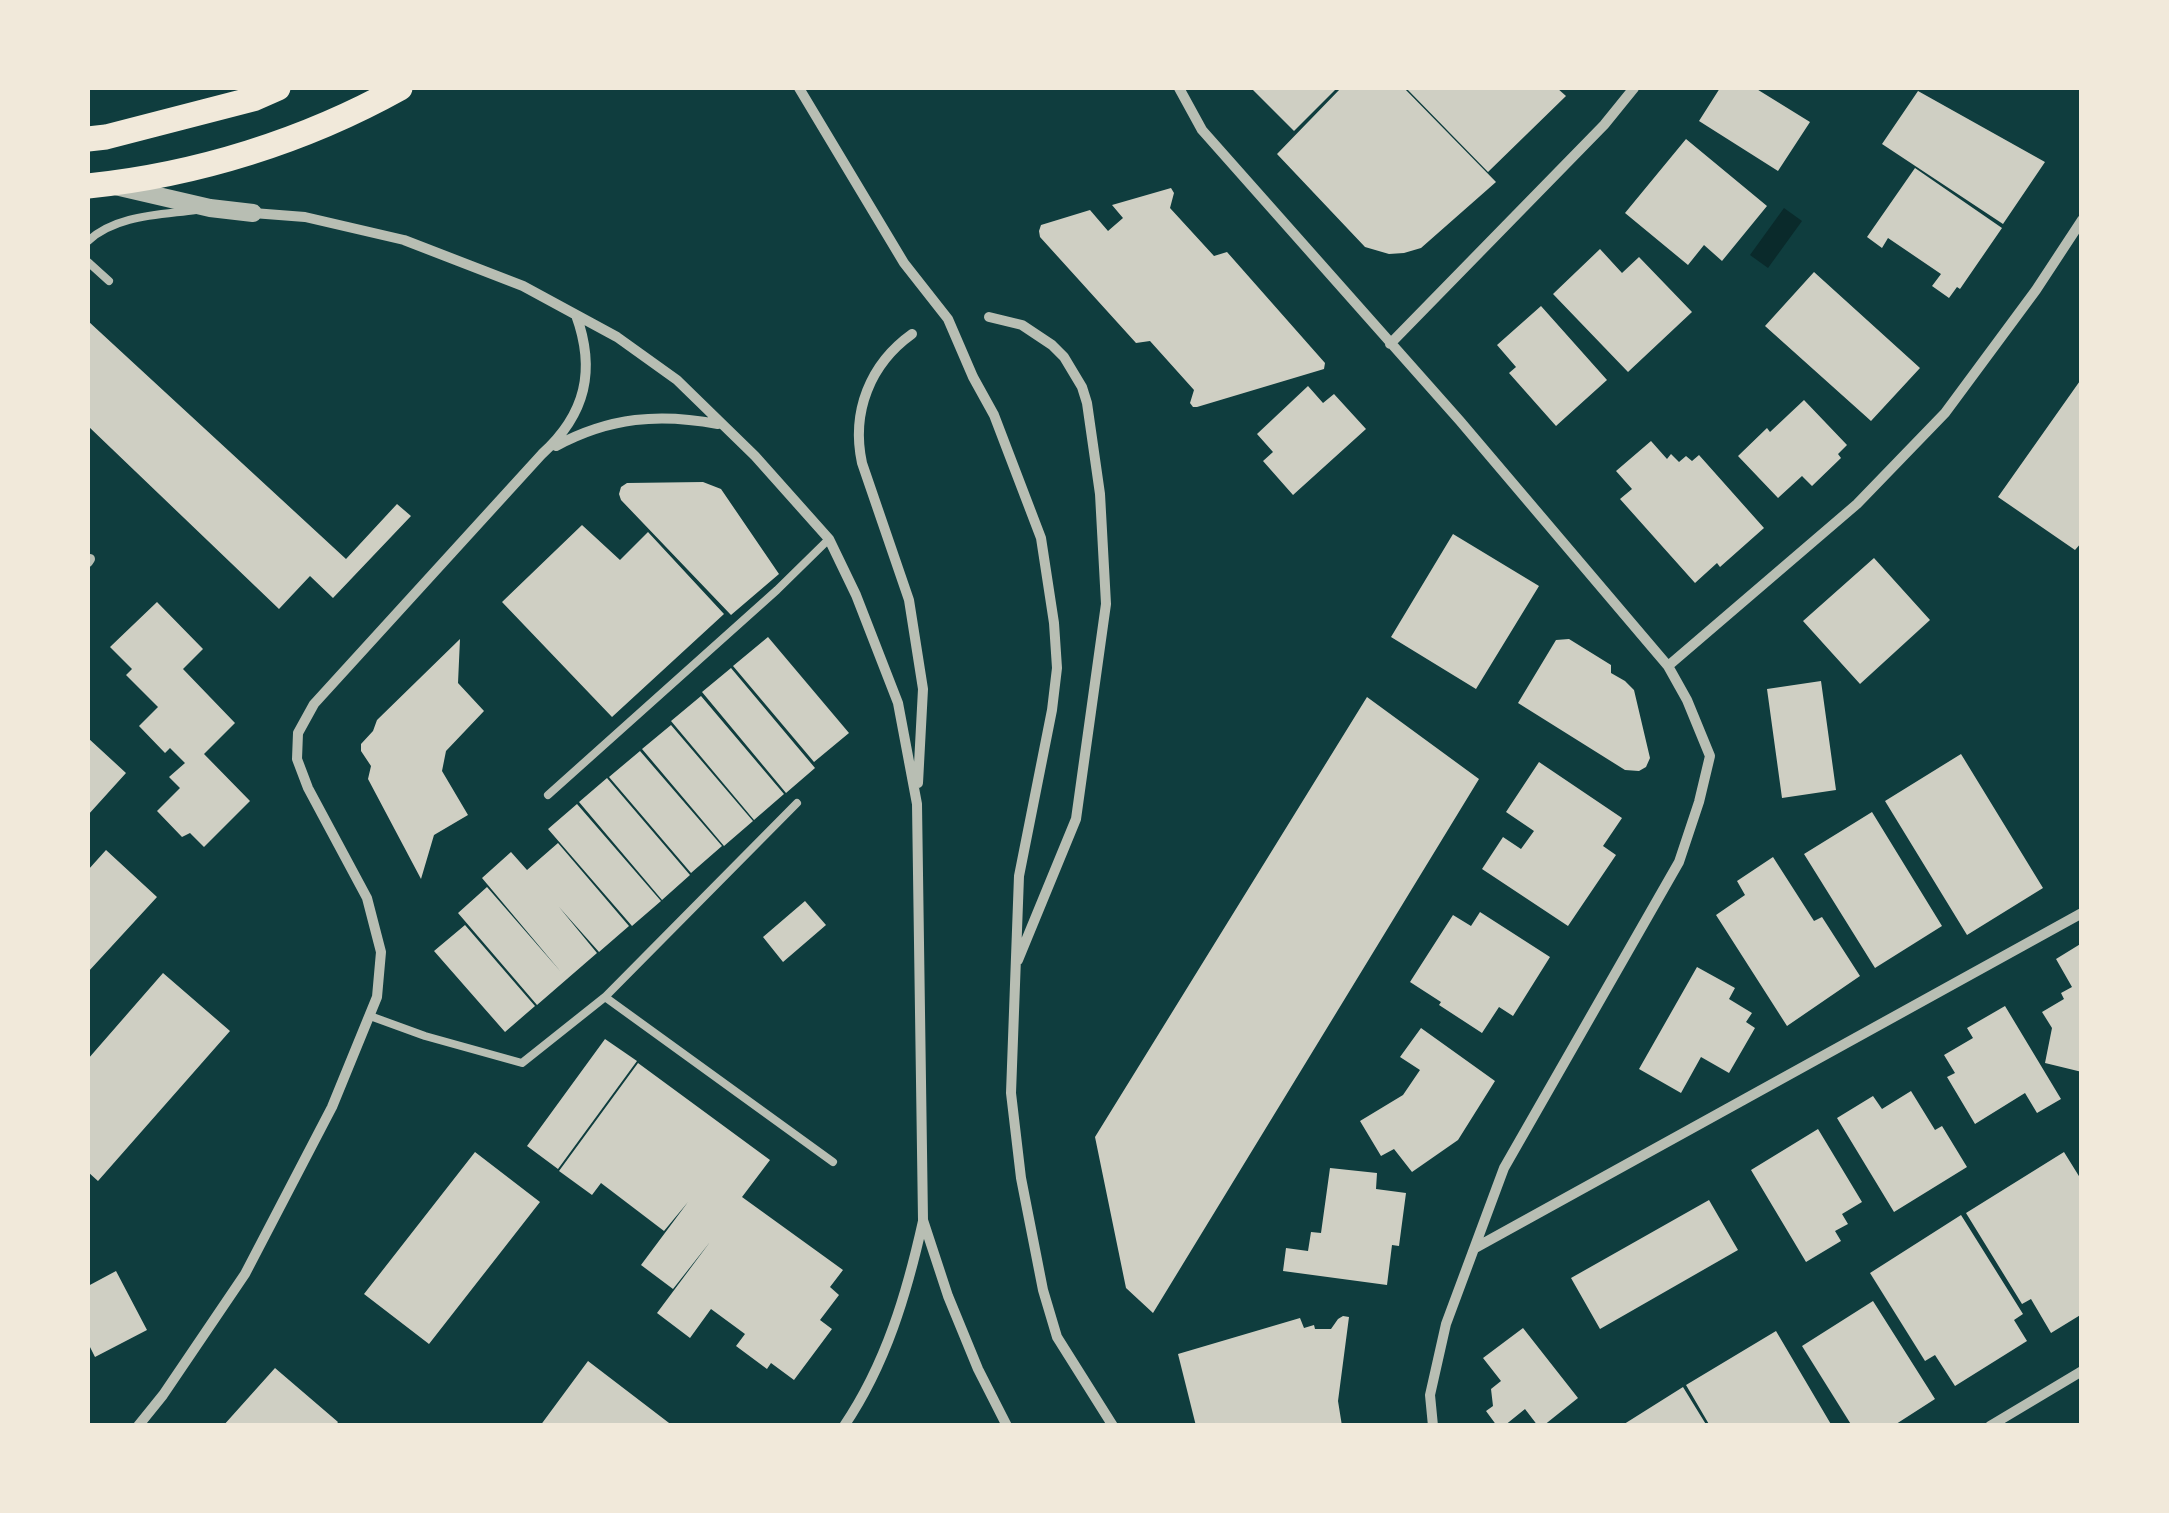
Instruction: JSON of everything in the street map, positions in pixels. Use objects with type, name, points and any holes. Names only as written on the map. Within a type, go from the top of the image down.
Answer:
[{"type":"main road","points":[[88,139],[253,99],[278,88]]},
{"type":"main road","points":[[96,185],[201,167],[297,136],[400,88]]},
{"type":"street","points":[[799,88],[904,263],[948,319],[994,415],[1041,538],[1054,624],[1056,668],[1052,710],[1019,876],[1012,1093],[1021,1178],[1043,1290],[1057,1337],[1113,1426]]},
{"type":"street","points":[[1179,88],[1202,130],[1668,666],[1710,756],[1679,862],[1504,1168],[1446,1324],[1430,1395],[1433,1426]]},
{"type":"street","points":[[1390,344],[1604,125],[1634,88]]},
{"type":"street","points":[[96,185],[210,208],[305,217],[404,240],[522,286],[617,337],[678,380],[755,456],[829,539],[856,595],[898,703],[916,804]]},
{"type":"street","points":[[1668,666],[1857,504],[1944,412],[2036,290],[2082,220]]},
{"type":"street","points":[[138,1426],[163,1396],[244,1274],[332,1107],[376,997],[381,952],[366,898],[308,788],[297,759],[298,733],[314,704],[570,422],[580,403],[587,360],[576,315]]},
{"type":"street","points":[[989,317],[1022,326],[1052,345],[1082,388],[1100,494],[1106,604],[1076,819],[1016,965]]},
{"type":"street","points":[[844,1426],[885,1351],[909,1286],[923,1220],[916,804],[922,688],[909,600],[858,445],[867,388],[890,353],[912,334]]},
{"type":"street","points":[[542,454],[574,436],[610,424],[646,418],[684,418],[720,424]]},
{"type":"street","points":[[1474,1248],[2082,913]]},
{"type":"street","points":[[923,1220],[978,1369],[1008,1426]]},
{"type":"street","points":[[1990,1426],[2082,1371]]},
{"type":"lane","points":[[88,242],[103,228],[122,222],[210,208]]},
{"type":"lane","points":[[88,262],[109,281]]},
{"type":"lane","points":[[548,795],[829,539]]},
{"type":"lane","points":[[370,1016],[522,1063],[604,997],[797,803]]},
{"type":"lane","points":[[604,997],[833,1162]]},
{"type":"water","points":[[1784,208],[1802,221],[1768,268],[1750,255]]},
{"type":"building","points":[[1251,88],[1337,88],[1294,131]]},
{"type":"building","points":[[1341,88],[1404,88],[1496,182],[1421,248],[1389,254],[1365,247],[1277,154]]},
{"type":"building","points":[[1406,88],[1557,88],[1566,96],[1488,172]]},
{"type":"building","points":[[1720,88],[1755,88],[1810,122],[1778,171],[1699,121]]},
{"type":"building","points":[[1918,91],[2045,162],[2003,224],[1882,144]]},
{"type":"building","points":[[1686,139],[1767,206],[1722,261],[1704,245],[1688,265],[1625,213]]},
{"type":"building","points":[[1915,168],[2002,228],[1960,289],[1957,287],[1949,298],[1932,286],[1941,274],[1888,238],[1882,248],[1867,237]]},
{"type":"building","points":[[1171,188],[1174,193],[1170,208],[1214,256],[1227,252],[1325,363],[1324,369],[1193,407],[1190,403],[1194,390],[1150,341],[1136,343],[1040,237],[1041,225],[1090,210],[1108,231],[1123,218],[1112,205]]},
{"type":"building","points":[[1600,249],[1622,273],[1639,257],[1692,312],[1628,372],[1553,294]]},
{"type":"building","points":[[1814,272],[1920,368],[1871,421],[1765,326]]},
{"type":"building","points":[[1541,306],[1607,380],[1556,426],[1509,373],[1516,367],[1497,345]]},
{"type":"building","points":[[88,321],[346,559],[397,504],[411,516],[333,598],[310,576],[279,609],[88,426]]},
{"type":"building","points":[[2082,378],[2082,542],[2075,550],[1998,497]]},
{"type":"building","points":[[1308,386],[1323,403],[1334,394],[1366,429],[1293,495],[1263,461],[1273,452],[1257,434]]},
{"type":"building","points":[[1804,400],[1847,445],[1838,454],[1841,458],[1812,486],[1802,476],[1778,498],[1738,456]]},
{"type":"building","points":[[1651,441],[1667,459],[1671,454],[1679,462],[1686,456],[1692,461],[1699,455],[1764,528],[1720,567],[1717,563],[1695,583],[1620,499],[1632,489],[1616,471]]},
{"type":"building","points":[[703,482],[721,489],[779,574],[731,615],[619,494],[627,483]]},
{"type":"building","points":[[582,525],[620,560],[648,532],[724,614],[612,717],[502,602]]},
{"type":"building","points":[[1453,534],[1539,586],[1476,689],[1391,637]]},
{"type":"building","points":[[1874,558],[1930,620],[1860,684],[1803,621]]},
{"type":"building","points":[[157,602],[203,649],[183,669],[235,723],[204,754],[250,801],[204,847],[190,833],[182,837],[157,811],[180,788],[169,777],[185,763],[170,748],[165,753],[139,726],[158,707],[126,675],[132,669],[110,647]]},
{"type":"building","points":[[768,637],[849,733],[814,762],[733,666]]},
{"type":"building","points":[[460,639],[458,683],[484,711],[446,751],[442,771],[468,815],[434,835],[421,879],[368,779],[371,766],[361,744],[377,720]]},
{"type":"building","points":[[1569,639],[1611,665],[1611,673],[1634,690],[1650,758],[1639,771],[1625,770],[1518,703],[1556,640]]},
{"type":"building","points":[[731,668],[815,768],[786,793],[702,692]]},
{"type":"building","points":[[1821,681],[1836,790],[1782,798],[1767,689]]},
{"type":"building","points":[[701,696],[784,794],[754,820],[671,721]]},
{"type":"building","points":[[1367,697],[1479,779],[1153,1313],[1126,1288],[1095,1137]]},
{"type":"building","points":[[671,725],[753,821],[724,846],[642,749]]},
{"type":"building","points":[[88,738],[126,773],[88,815]]},
{"type":"building","points":[[640,751],[722,846],[691,873],[609,777]]},
{"type":"building","points":[[1961,754],[2043,888],[1967,935],[1885,801]]},
{"type":"building","points":[[1539,762],[1622,818],[1603,846],[1616,855],[1568,926],[1482,869],[1503,837],[1521,849],[1534,831],[1506,812]]},
{"type":"building","points":[[607,778],[690,875],[662,900],[579,802]]},
{"type":"building","points":[[577,804],[661,901],[632,926],[548,829]]},
{"type":"building","points":[[1872,812],[1942,926],[1875,968],[1804,854]]},
{"type":"building","points":[[558,843],[629,926],[599,952],[559,907],[597,953],[537,1005],[458,913],[487,887],[561,972],[482,878],[511,852],[527,870]]},
{"type":"building","points":[[106,850],[157,897],[88,972],[88,870]]},
{"type":"building","points":[[1773,857],[1814,921],[1822,917],[1860,976],[1787,1026],[1716,915],[1745,895],[1737,881]]},
{"type":"building","points":[[805,901],[826,925],[783,962],[763,937]]},
{"type":"building","points":[[1480,912],[1550,957],[1513,1016],[1499,1007],[1482,1033],[1410,982],[1453,915],[1471,926]]},
{"type":"building","points":[[465,925],[535,1006],[505,1032],[434,951]]},
{"type":"building","points":[[2082,943],[2082,1072],[2045,1063],[2052,1028],[2042,1012],[2064,999],[2061,993],[2072,987],[2056,959]]},
{"type":"building","points":[[1697,967],[1735,988],[1729,999],[1752,1013],[1746,1022],[1755,1028],[1729,1073],[1701,1057],[1681,1093],[1639,1069]]},
{"type":"building","points":[[163,973],[230,1031],[98,1181],[88,1172],[88,1059]]},
{"type":"building","points":[[2005,1006],[2061,1099],[2037,1113],[2025,1093],[1975,1124],[1947,1077],[1955,1073],[1944,1055],[1973,1038],[1967,1028]]},
{"type":"building","points":[[1421,1028],[1495,1081],[1458,1140],[1412,1172],[1394,1149],[1381,1156],[1360,1121],[1403,1095],[1420,1070],[1400,1057]]},
{"type":"building","points":[[605,1039],[637,1061],[558,1169],[527,1146]]},
{"type":"building","points":[[638,1063],[770,1160],[742,1197],[843,1270],[830,1287],[839,1295],[820,1320],[832,1329],[794,1380],[771,1363],[767,1369],[736,1346],[745,1334],[711,1309],[690,1338],[657,1313],[710,1242],[673,1289],[641,1265],[688,1202],[664,1231],[601,1183],[592,1195],[559,1171]]},
{"type":"building","points":[[1911,1091],[1935,1130],[1942,1126],[1967,1167],[1894,1212],[1837,1118],[1873,1096],[1882,1109]]},
{"type":"building","points":[[1818,1129],[1862,1202],[1842,1214],[1848,1224],[1835,1231],[1841,1241],[1806,1262],[1751,1170]]},
{"type":"building","points":[[475,1152],[540,1202],[429,1344],[364,1294]]},
{"type":"building","points":[[2064,1152],[2082,1181],[2082,1314],[2051,1333],[2031,1299],[2022,1304],[1966,1213]]},
{"type":"building","points":[[1330,1168],[1377,1173],[1376,1189],[1406,1193],[1399,1246],[1392,1245],[1387,1285],[1283,1271],[1286,1248],[1308,1251],[1311,1232],[1321,1233]]},
{"type":"building","points":[[1709,1200],[1738,1250],[1600,1329],[1571,1278]]},
{"type":"building","points":[[1961,1215],[2023,1314],[2014,1320],[2027,1341],[1955,1386],[1935,1355],[1925,1361],[1870,1273]]},
{"type":"building","points":[[116,1271],[147,1330],[95,1357],[88,1343],[88,1286]]},
{"type":"building","points":[[1873,1301],[1935,1399],[1893,1426],[1852,1426],[1802,1346]]},
{"type":"building","points":[[1343,1316],[1349,1317],[1338,1401],[1342,1426],[1196,1426],[1178,1354],[1300,1318],[1304,1328],[1314,1325],[1315,1329],[1331,1329]]},
{"type":"building","points":[[1523,1328],[1578,1398],[1543,1426],[1538,1426],[1525,1409],[1504,1426],[1497,1426],[1486,1411],[1493,1406],[1491,1389],[1501,1381],[1483,1358]]},
{"type":"building","points":[[1776,1331],[1832,1426],[1710,1426],[1686,1385]]},
{"type":"building","points":[[588,1361],[673,1426],[540,1426]]},
{"type":"building","points":[[275,1368],[338,1422],[335,1426],[223,1426]]},
{"type":"building","points":[[1683,1387],[1707,1426],[1621,1426]]}]
